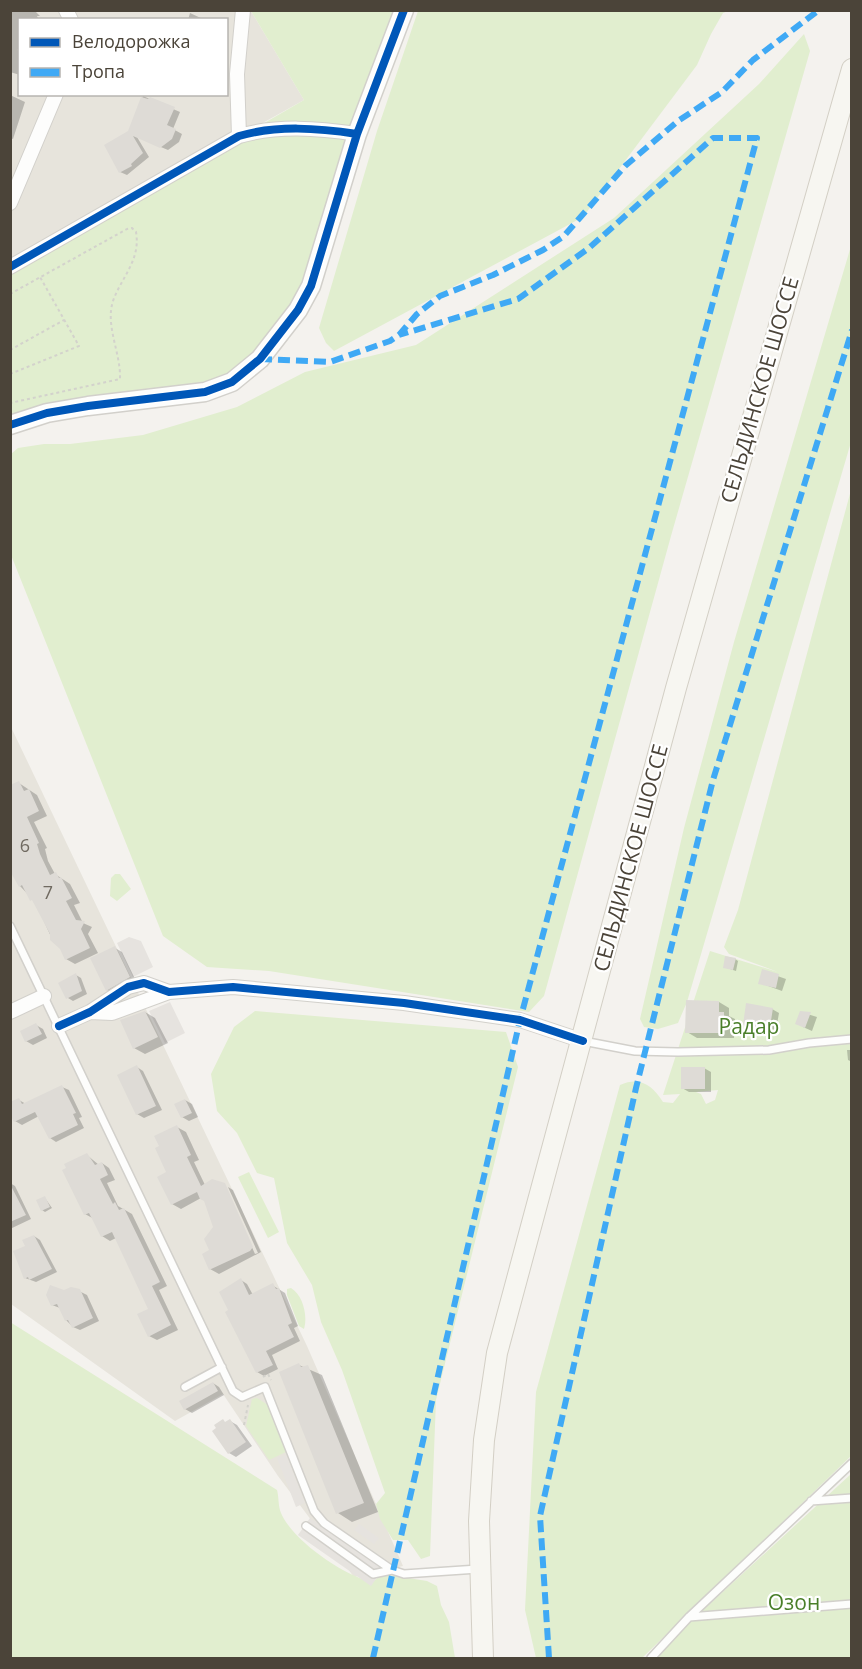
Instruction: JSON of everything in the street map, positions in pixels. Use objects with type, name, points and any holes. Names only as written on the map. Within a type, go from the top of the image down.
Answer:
[{"type":"main road","name":"СЕЛЬДИНСКОЕ ШОССЕ","points":[[483,1659],[479,1521],[484,1440],[497,1353],[583,1041],[676,688],[852,69]]},
{"type":"street","points":[[239,136],[237,74],[243,10]]},
{"type":"street","points":[[10,424],[47,413],[88,406],[205,392],[232,382],[246,373],[279,336],[310,285],[357,134],[404,10]]},
{"type":"street","points":[[10,203],[55,96]]},
{"type":"street","points":[[10,267],[239,136],[259,130],[286,129],[357,134]]},
{"type":"street","points":[[59,1026],[90,1012],[113,995],[144,983],[169,992],[233,987],[404,1003],[520,1020],[583,1041]]},
{"type":"street","points":[[10,1012],[44,996]]},
{"type":"lane","points":[[10,926],[235,1393],[242,1397],[265,1386],[310,1504],[319,1517],[392,1570],[404,1574],[480,1569]]},
{"type":"lane","points":[[583,1041],[635,1051],[678,1052],[769,1050],[852,1039]]},
{"type":"lane","points":[[185,1387],[222,1367]]},
{"type":"lane","points":[[651,1659],[689,1617],[852,1463]]},
{"type":"lane","points":[[811,1501],[852,1498]]},
{"type":"lane","points":[[306,1526],[373,1574],[392,1570]]},
{"type":"lane","points":[[689,1617],[852,1604]]},
{"type":"path","points":[[10,294],[127,229],[132,228],[136,232],[131,268],[114,300],[111,314],[120,378],[10,403]]},
{"type":"path","points":[[10,374],[79,346],[40,277]]},
{"type":"path","points":[[10,350],[64,320]]},
{"type":"path","points":[[244,1425],[249,1394]]},
{"type":"shaded area","points":[[11,11],[251,11],[304,100],[11,263]]},
{"type":"shaded area","points":[[10,725],[307,1346],[403,1566],[354,1577],[278,1476],[223,1394],[175,1421],[11,1304]]},
{"type":"shaded area","points":[[129,937],[141,941],[153,967],[133,977],[117,943]]},
{"type":"shaded area","points":[[170,1002],[185,1033],[165,1043],[149,1011]]},
{"type":"shaded area","points":[[286,1455],[305,1503],[296,1507],[277,1458]]},
{"type":"shaded area","points":[[310,1518],[383,1569],[371,1586],[298,1535]]},
{"type":"shaded area","points":[[359,1524],[379,1538],[374,1544],[354,1530]]},
{"type":"green space","points":[[251,11],[394,11],[359,106],[305,281],[298,294],[281,322],[259,349],[235,370],[214,382],[95,397],[11,416],[10,271],[304,100]]},
{"type":"green space","points":[[418,11],[728,11],[723,13],[697,65],[583,217],[334,351],[326,343],[319,328],[377,131]]},
{"type":"green space","points":[[804,34],[810,51],[671,536],[544,996],[529,1012],[269,971],[207,967],[163,936],[11,555],[11,454],[18,448],[44,444],[70,444],[143,435],[237,407],[305,372],[416,345],[614,218],[759,84]]},
{"type":"green space","points":[[851,246],[851,442],[687,1002],[678,1023],[658,1029],[644,1027],[640,1019],[684,828],[734,642]]},
{"type":"green space","name":"Радар","points":[[851,490],[851,1456],[642,1658],[536,1658],[525,1610],[536,1392],[620,1085],[634,1081],[645,1084],[663,1102],[673,1103],[680,1094],[663,1095],[710,951],[778,972],[729,954],[724,947],[738,910]],"holes":[[[718,1090],[715,1100],[706,1104],[701,1094],[696,1092]]]},
{"type":"green space","points":[[115,874],[120,874],[131,889],[117,901],[110,896],[111,878]]},
{"type":"green space","points":[[255,1011],[506,1032],[518,1067],[436,1400],[430,1556],[421,1559],[408,1540],[393,1540],[380,1519],[376,1504],[385,1493],[342,1370],[321,1322],[312,1285],[287,1243],[274,1178],[257,1173],[237,1133],[217,1111],[211,1074],[234,1027]]},
{"type":"green space","points":[[249,1172],[279,1232],[268,1238],[238,1177]]},
{"type":"green space","points":[[291,1288],[299,1296],[304,1306],[304,1329],[299,1326],[287,1295],[287,1289]]},
{"type":"green space","points":[[10,1322],[277,1490],[280,1510],[287,1524],[307,1545],[334,1564],[372,1582],[383,1574],[427,1581],[437,1586],[441,1605],[449,1622],[455,1658],[11,1658]]},
{"type":"green space","points":[[257,1398],[268,1405],[286,1452],[269,1460],[246,1426],[252,1399]]},
{"type":"green space","name":"Озон","points":[[851,1474],[851,1658],[651,1658]]},
{"type":"building","points":[[141,97],[148,99],[150,97],[175,107],[167,125],[176,129],[172,139],[160,148],[133,136],[143,153],[131,164],[132,166],[119,173],[104,145],[128,131]]},
{"type":"building","points":[[19,781],[24,791],[29,789],[39,811],[27,817],[39,843],[37,844],[40,854],[50,875],[56,872],[59,878],[61,877],[72,898],[66,901],[76,920],[85,921],[81,929],[90,948],[65,960],[60,949],[50,940],[50,934],[32,900],[30,901],[22,885],[19,887],[10,871],[10,785]]},
{"type":"building","points":[[115,946],[130,977],[106,991],[90,958]]},
{"type":"building","points":[[725,956],[736,958],[733,970],[723,968]]},
{"type":"building","points":[[762,969],[779,974],[776,988],[758,984]]},
{"type":"building","points":[[76,973],[82,991],[66,999],[58,983]]},
{"type":"building","points":[[686,1000],[719,1001],[719,1012],[724,1012],[724,1033],[685,1033]]},
{"type":"building","points":[[746,1003],[773,1008],[770,1027],[764,1027],[764,1030],[743,1025]]},
{"type":"building","points":[[145,1011],[158,1037],[133,1049],[120,1020]]},
{"type":"building","points":[[800,1011],[811,1012],[805,1028],[795,1024]]},
{"type":"building","points":[[36,1023],[42,1034],[25,1042],[20,1031]]},
{"type":"building","points":[[137,1065],[156,1106],[136,1115],[117,1075]]},
{"type":"building","points":[[681,1067],[705,1067],[705,1089],[681,1089]]},
{"type":"building","points":[[62,1085],[76,1113],[73,1114],[78,1125],[49,1139],[35,1112],[14,1122],[10,1115],[10,1102],[19,1098],[22,1104]]},
{"type":"building","points":[[185,1099],[192,1113],[181,1118],[174,1104]]},
{"type":"building","points":[[177,1125],[191,1155],[187,1157],[201,1186],[212,1179],[225,1183],[253,1247],[250,1251],[209,1270],[202,1254],[209,1250],[204,1239],[213,1227],[204,1201],[200,1199],[197,1192],[171,1205],[157,1177],[166,1172],[155,1148],[159,1146],[154,1136]]},
{"type":"building","points":[[87,1153],[95,1165],[102,1162],[108,1175],[100,1179],[113,1204],[115,1202],[119,1210],[124,1208],[160,1282],[152,1286],[171,1325],[148,1337],[137,1314],[148,1309],[112,1232],[101,1237],[89,1213],[84,1215],[62,1170],[66,1168],[64,1164]]},
{"type":"building","points":[[10,1184],[26,1215],[10,1222]]},
{"type":"building","points":[[45,1196],[50,1207],[41,1211],[36,1200]]},
{"type":"building","points":[[34,1235],[52,1269],[29,1280],[28,1277],[24,1279],[13,1251],[25,1246],[22,1240]]},
{"type":"building","points":[[241,1278],[249,1295],[273,1283],[276,1289],[279,1288],[292,1323],[288,1325],[294,1337],[266,1351],[273,1365],[256,1373],[225,1312],[228,1310],[219,1292]]},
{"type":"building","points":[[50,1285],[64,1290],[71,1287],[80,1289],[93,1318],[72,1328],[68,1320],[65,1321],[57,1304],[51,1306],[46,1295]]},
{"type":"building","points":[[299,1363],[301,1367],[308,1365],[364,1503],[336,1514],[279,1372]]},
{"type":"building","points":[[213,1382],[218,1391],[184,1410],[179,1401]]},
{"type":"building","points":[[223,1419],[225,1422],[230,1419],[246,1442],[228,1454],[212,1431],[216,1428],[214,1425]]},
{"type":"marked path","points":[[260,359],[330,362],[390,341],[399,335],[417,314],[440,296],[493,275],[543,250],[564,236],[625,166],[678,121],[722,92],[753,60],[819,10]]},
{"type":"marked path","points":[[373,1658],[520,1020],[757,138],[713,138],[589,248],[518,299],[399,335]]},
{"type":"marked path","points":[[549,1658],[540,1516],[636,1088],[713,780],[852,330]]},
{"type":"cycle path","points":[[10,425],[47,413],[88,406],[205,392],[232,382],[260,359],[298,310],[311,286],[357,134],[404,10]]},
{"type":"cycle path","points":[[10,267],[239,136],[283,129],[327,130],[357,134]]},
{"type":"cycle path","points":[[59,1026],[90,1012],[128,987],[144,983],[169,992],[233,987],[404,1003],[520,1020],[583,1041]]}]
